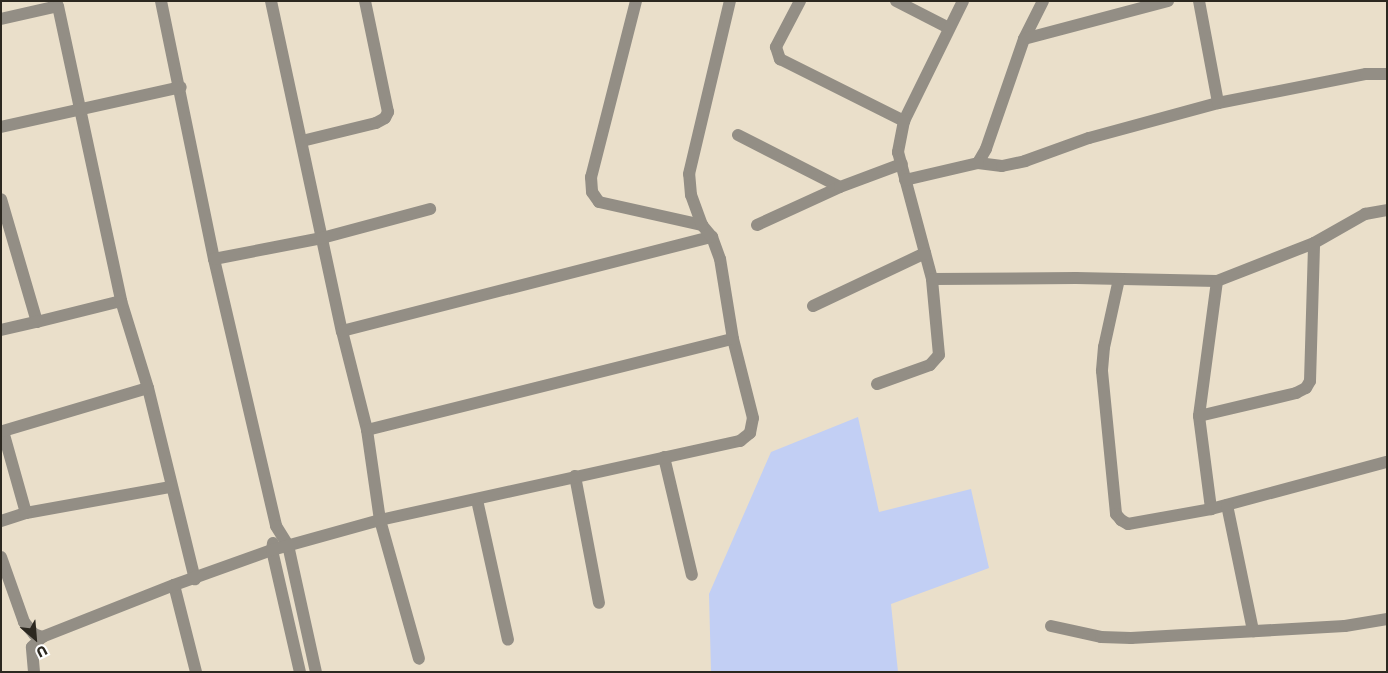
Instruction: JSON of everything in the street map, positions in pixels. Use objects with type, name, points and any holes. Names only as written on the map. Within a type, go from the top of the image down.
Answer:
[{"type":"street","points":[[161,1],[214,259],[276,526],[288,545],[316,672]]},
{"type":"street","points":[[271,1],[342,331],[367,430],[380,520],[419,659]]},
{"type":"street","points":[[302,141],[376,123],[385,118],[388,112],[365,1]]},
{"type":"street","points":[[636,1],[591,177],[592,192],[599,202],[702,225]]},
{"type":"street","points":[[34,672],[32,647],[42,638],[174,585],[272,550],[380,520],[740,441],[750,433],[753,418],[733,339],[720,259],[712,237],[702,225],[691,196],[689,174],[730,1]]},
{"type":"street","points":[[800,1],[776,47],[780,59],[904,121]]},
{"type":"street","points":[[896,1],[949,28]]},
{"type":"street","points":[[876,384],[930,365],[939,355],[932,279],[898,152],[904,121],[963,1]]},
{"type":"street","points":[[978,163],[986,149],[1024,39],[1043,1]]},
{"type":"street","points":[[1024,39],[1168,1]]},
{"type":"street","points":[[1199,1],[1218,103]]},
{"type":"street","points":[[1,19],[57,4],[71,60],[79,110],[121,301],[148,388],[195,579]]},
{"type":"street","points":[[905,180],[978,163],[1002,166],[1025,161],[1089,138],[1218,103],[1366,74],[1387,74]]},
{"type":"street","points":[[1,127],[180,87]]},
{"type":"street","points":[[738,135],[840,187]]},
{"type":"street","points":[[757,225],[840,187],[902,164]]},
{"type":"street","points":[[1,199],[37,322]]},
{"type":"street","points":[[214,259],[322,238],[430,209]]},
{"type":"street","points":[[932,279],[1217,281],[1314,243],[1365,214],[1387,210]]},
{"type":"street","points":[[342,331],[712,237]]},
{"type":"street","points":[[1199,416],[1296,393],[1306,388],[1310,381],[1314,243]]},
{"type":"street","points":[[813,306],[925,253]]},
{"type":"street","points":[[1118,279],[1104,347],[1102,371],[1116,514],[1121,520],[1128,524],[1211,509],[1387,462]]},
{"type":"street","points":[[1211,509],[1199,416],[1217,281]]},
{"type":"street","points":[[1,330],[121,301]]},
{"type":"street","points":[[367,430],[733,339]]},
{"type":"street","points":[[26,513],[2,427],[148,388]]},
{"type":"street","points":[[664,457],[692,574]]},
{"type":"street","points":[[574,476],[599,604]]},
{"type":"street","points":[[1,521],[26,513],[171,487]]},
{"type":"street","points":[[477,500],[508,640]]},
{"type":"street","points":[[1226,504],[1253,631]]},
{"type":"street","points":[[276,526],[272,550],[300,672]]},
{"type":"street","points":[[1,557],[24,622],[34,634],[42,638]]},
{"type":"street","points":[[174,585],[196,672]]},
{"type":"street","points":[[1051,626],[1101,637],[1130,638],[1345,626],[1387,619]]},
{"type":"shaded area","points":[[858,417],[879,512],[971,489],[989,568],[891,604],[898,672],[711,672],[709,594],[771,452]]}]
